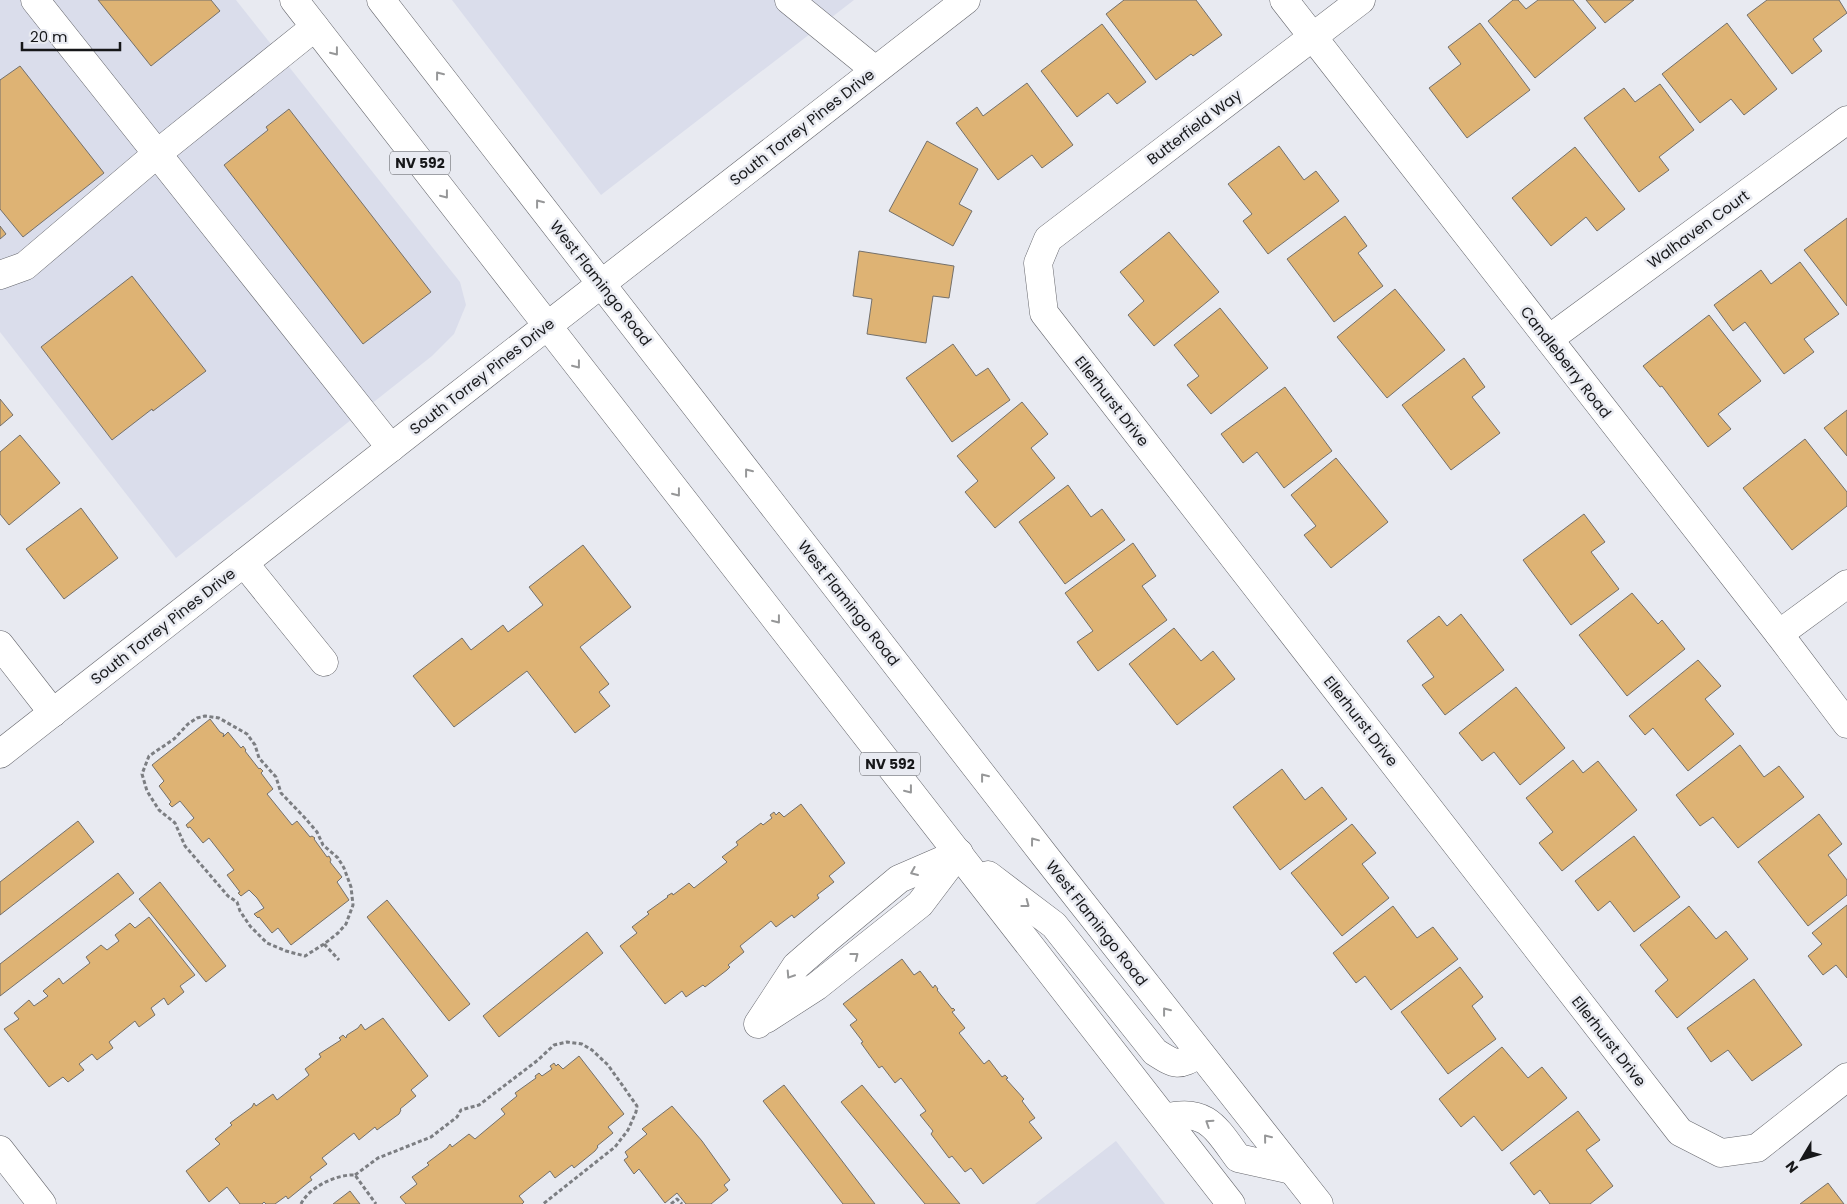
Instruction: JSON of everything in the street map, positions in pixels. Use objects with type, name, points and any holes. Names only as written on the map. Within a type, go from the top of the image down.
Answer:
[{"type":"main road","points":[[35,0],[390,448]]},
{"type":"main road","name":"NV 592","points":[[294,0],[1231,1204]]},
{"type":"main road","name":"West Flamingo Road","points":[[381,0],[1200,1054],[1319,1204]]},
{"type":"main road","points":[[789,0],[875,70]]},
{"type":"main road","name":"South Torrey Pines Drive","points":[[0,754],[966,0]]},
{"type":"main road","name":"Candleberry Road","points":[[1284,0],[1779,634],[1847,724]]},
{"type":"main road","name":"Butterfield Way","points":[[1038,263],[1048,239],[1361,0]]},
{"type":"main road","points":[[0,275],[26,266],[158,153],[315,27]]},
{"type":"main road","name":"Walhaven Court","points":[[1549,339],[1847,120]]},
{"type":"main road","name":"Ellerhurst Drive","points":[[1038,263],[1044,313],[1680,1132],[1721,1153],[1757,1148],[1847,1077]]},
{"type":"main road","points":[[244,563],[324,662]]},
{"type":"main road","points":[[1779,634],[1847,584]]},
{"type":"main road","points":[[0,645],[53,713]]},
{"type":"main road","points":[[959,853],[1054,925],[1155,1052],[1172,1063],[1182,1063],[1200,1054]]},
{"type":"main road","points":[[959,853],[920,904],[817,986],[758,1024],[796,966],[827,939],[899,879],[959,853]]},
{"type":"main road","points":[[1164,1118],[1179,1114],[1196,1115],[1215,1126],[1238,1158],[1292,1170]]},
{"type":"main road","points":[[0,1150],[42,1204]]},
{"type":"path","points":[[205,716],[219,718],[247,734],[255,745],[259,758],[276,777],[281,793],[305,818],[316,832],[323,846],[338,858],[344,868],[351,886],[353,905],[346,924],[324,944],[305,956],[267,943],[250,926],[240,911],[238,902],[228,896],[185,846],[175,823],[159,810],[147,791],[142,774],[149,756],[174,739],[196,718],[205,716]]},
{"type":"path","points":[[324,944],[339,960]]},
{"type":"path","points":[[301,1204],[305,1196],[328,1182],[345,1175],[355,1175],[378,1158],[431,1137],[457,1117],[461,1110],[479,1105],[538,1060],[554,1045],[567,1042],[582,1044],[592,1050],[608,1065],[637,1106],[636,1112],[628,1130],[615,1147],[543,1204]]},
{"type":"path","points":[[355,1175],[376,1204]]},
{"type":"path","points":[[671,1204],[677,1199],[682,1204]]},
{"type":"shaded area","points":[[0,0],[236,0],[460,282],[466,305],[454,334],[432,356],[176,558],[0,332]]},
{"type":"shaded area","points":[[452,0],[854,0],[601,195]]},
{"type":"shaded area","points":[[1116,1141],[1165,1204],[1035,1204]]},
{"type":"building","points":[[98,0],[211,0],[220,11],[151,66]]},
{"type":"building","points":[[1124,0],[1196,0],[1222,35],[1193,56],[1191,54],[1156,80],[1106,14]]},
{"type":"building","points":[[1513,0],[1518,0],[1526,9],[1538,0],[1573,0],[1596,28],[1535,78],[1488,21]]},
{"type":"building","points":[[1586,0],[1634,0],[1605,23]]},
{"type":"building","points":[[1767,0],[1839,0],[1847,13],[1813,39],[1822,51],[1792,74],[1747,15]]},
{"type":"building","points":[[1480,23],[1530,90],[1467,138],[1429,88],[1461,64],[1448,47]]},
{"type":"building","points":[[1727,23],[1777,89],[1744,115],[1731,99],[1700,123],[1662,74]]},
{"type":"building","points":[[1102,24],[1146,82],[1117,104],[1108,93],[1077,117],[1041,71]]},
{"type":"building","points":[[20,66],[104,173],[23,237],[0,209],[0,80]]},
{"type":"building","points":[[1027,83],[1073,145],[1042,168],[1032,155],[998,180],[956,123],[977,107],[983,116]]},
{"type":"building","points":[[1660,84],[1694,130],[1659,157],[1669,170],[1639,192],[1584,118],[1624,88],[1635,102]]},
{"type":"building","points":[[289,109],[431,292],[363,344],[224,165],[268,130],[266,127]]},
{"type":"building","points":[[927,141],[978,169],[959,204],[972,211],[953,246],[889,211]]},
{"type":"building","points":[[1279,146],[1304,180],[1316,171],[1339,201],[1268,254],[1243,221],[1252,214],[1228,184]]},
{"type":"building","points":[[1575,147],[1625,209],[1597,231],[1586,217],[1551,246],[1512,198]]},
{"type":"building","points":[[1345,216],[1367,246],[1358,253],[1383,286],[1334,322],[1287,259]]},
{"type":"building","points":[[1847,218],[1847,306],[1804,250]]},
{"type":"building","points":[[0,226],[6,234],[0,239]]},
{"type":"building","points":[[1169,232],[1219,292],[1154,346],[1128,315],[1144,301],[1120,272]]},
{"type":"building","points":[[859,251],[954,266],[949,298],[933,296],[926,343],[867,334],[872,299],[853,296]]},
{"type":"building","points":[[1800,262],[1839,314],[1804,339],[1814,352],[1784,374],[1745,322],[1733,331],[1714,305],[1761,270],[1771,284]]},
{"type":"building","points":[[132,276],[206,371],[112,440],[41,347]]},
{"type":"building","points":[[1395,289],[1445,350],[1387,398],[1337,337]]},
{"type":"building","points":[[1220,308],[1268,368],[1211,414],[1187,385],[1199,376],[1174,345]]},
{"type":"building","points":[[1709,315],[1761,381],[1718,414],[1731,429],[1708,447],[1662,386],[1660,387],[1643,366]]},
{"type":"building","points":[[953,344],[976,376],[988,368],[1010,400],[952,442],[906,378]]},
{"type":"building","points":[[1464,358],[1485,387],[1472,397],[1500,433],[1451,470],[1402,405]]},
{"type":"building","points":[[1285,387],[1332,451],[1284,488],[1257,452],[1243,463],[1221,434]]},
{"type":"building","points":[[0,399],[13,415],[0,426]]},
{"type":"building","points":[[1022,402],[1048,434],[1031,448],[1055,478],[995,528],[965,492],[978,481],[957,456]]},
{"type":"building","points":[[1847,410],[1847,456],[1824,428]]},
{"type":"building","points":[[20,435],[60,483],[9,525],[0,514],[0,452]]},
{"type":"building","points":[[1805,439],[1847,492],[1847,506],[1792,550],[1743,488]]},
{"type":"building","points":[[1336,458],[1388,522],[1331,568],[1304,535],[1316,526],[1291,495]]},
{"type":"building","points":[[1068,485],[1091,517],[1102,509],[1125,540],[1065,584],[1019,522]]},
{"type":"building","points":[[81,508],[118,558],[64,599],[26,549]]},
{"type":"building","points":[[1584,514],[1605,542],[1591,552],[1619,589],[1571,625],[1523,560]]},
{"type":"building","points":[[1133,543],[1156,576],[1142,586],[1167,620],[1098,671],[1077,642],[1093,631],[1065,593]]},
{"type":"building","points":[[583,545],[631,607],[580,647],[609,684],[599,692],[610,706],[575,733],[527,671],[454,727],[413,676],[462,638],[471,650],[503,625],[508,632],[543,605],[529,587]]},
{"type":"building","points":[[1632,593],[1658,624],[1662,620],[1685,649],[1627,696],[1579,635]]},
{"type":"building","points":[[1461,614],[1504,670],[1445,715],[1422,685],[1434,677],[1407,641],[1439,616],[1447,626]]},
{"type":"building","points":[[1174,628],[1201,661],[1213,651],[1235,679],[1177,725],[1129,664]]},
{"type":"building","points":[[1698,660],[1721,686],[1705,699],[1734,734],[1688,771],[1653,728],[1645,735],[1629,716]]},
{"type":"building","points":[[1516,687],[1565,748],[1520,785],[1494,752],[1482,761],[1459,733]]},
{"type":"building","points":[[210,719],[220,732],[224,734],[223,737],[228,732],[241,748],[243,746],[259,769],[263,771],[261,773],[273,789],[267,794],[292,825],[297,821],[310,837],[315,838],[342,877],[337,882],[349,900],[291,945],[278,928],[272,933],[259,917],[254,914],[264,908],[257,898],[249,890],[241,896],[238,893],[240,892],[227,875],[234,870],[209,838],[203,843],[190,827],[188,828],[186,825],[194,818],[180,801],[172,807],[169,804],[171,802],[159,786],[164,781],[152,765]]},
{"type":"building","points":[[1740,745],[1764,777],[1779,766],[1804,797],[1738,848],[1713,817],[1700,826],[1676,795]]},
{"type":"building","points":[[1573,760],[1583,773],[1598,761],[1637,810],[1562,871],[1539,843],[1553,832],[1526,798]]},
{"type":"building","points":[[1282,769],[1305,800],[1322,787],[1347,819],[1280,870],[1233,807]]},
{"type":"building","points":[[801,804],[845,863],[829,876],[834,882],[817,895],[819,898],[794,918],[792,915],[776,927],[771,921],[740,946],[744,952],[728,965],[730,967],[727,970],[705,987],[703,985],[686,997],[682,991],[665,1004],[620,946],[637,933],[632,927],[649,914],[647,912],[667,896],[672,893],[673,895],[689,883],[694,888],[727,862],[722,857],[738,845],[736,842],[761,823],[763,825],[772,818],[770,815],[774,812],[776,815],[779,812],[784,817]]},
{"type":"building","points":[[1819,814],[1842,844],[1828,855],[1847,880],[1847,895],[1808,926],[1758,862]]},
{"type":"building","points":[[78,821],[94,842],[0,915],[0,882]]},
{"type":"building","points":[[1352,824],[1376,853],[1362,864],[1389,898],[1342,936],[1291,873]]},
{"type":"building","points":[[1634,836],[1680,897],[1634,932],[1610,901],[1598,911],[1575,881]]},
{"type":"building","points":[[118,873],[134,893],[0,996],[0,964]]},
{"type":"building","points":[[160,882],[226,966],[206,982],[139,899]]},
{"type":"building","points":[[387,900],[470,1004],[449,1021],[367,917]]},
{"type":"building","points":[[1847,905],[1847,978],[1836,965],[1823,975],[1808,956],[1822,944],[1812,933]]},
{"type":"building","points":[[1393,906],[1417,938],[1433,927],[1458,959],[1391,1010],[1365,976],[1356,983],[1333,953]]},
{"type":"building","points":[[1689,906],[1716,939],[1726,931],[1748,959],[1677,1018],[1655,991],[1668,980],[1640,945]]},
{"type":"building","points":[[149,917],[195,975],[180,986],[184,992],[168,1005],[164,998],[151,1008],[155,1015],[139,1027],[135,1021],[109,1042],[113,1048],[97,1060],[92,1054],[79,1064],[84,1070],[68,1082],[63,1077],[49,1087],[4,1029],[19,1019],[14,1013],[29,1000],[34,1006],[48,996],[43,991],[59,978],[63,984],[90,963],[86,957],[101,945],[107,950],[119,941],[115,935],[130,923],[135,928]]},
{"type":"building","points":[[587,932],[603,953],[499,1037],[483,1016]]},
{"type":"building","points":[[902,959],[914,975],[920,971],[933,988],[935,985],[952,1009],[955,1010],[952,1012],[965,1028],[959,1033],[984,1064],[989,1060],[1002,1077],[1005,1075],[1008,1078],[1006,1079],[1024,1099],[1022,1101],[1035,1118],[1029,1122],[1042,1138],[983,1184],[971,1168],[965,1172],[952,1156],[949,1158],[931,1134],[933,1131],[920,1115],[926,1111],[901,1078],[895,1083],[882,1066],[879,1068],[850,1025],[857,1020],[843,1004]]},
{"type":"building","points":[[1460,967],[1483,997],[1472,1006],[1496,1039],[1448,1074],[1401,1012]]},
{"type":"building","points":[[1754,979],[1802,1045],[1752,1081],[1728,1050],[1711,1062],[1687,1028]]},
{"type":"building","points":[[383,1018],[428,1076],[411,1090],[416,1096],[400,1109],[399,1114],[377,1130],[375,1127],[359,1140],[354,1133],[322,1158],[327,1164],[310,1177],[312,1180],[288,1199],[286,1196],[275,1204],[266,1204],[264,1202],[262,1204],[240,1204],[227,1187],[209,1202],[186,1171],[220,1144],[215,1139],[232,1125],[230,1123],[252,1107],[254,1103],[256,1106],[273,1094],[277,1100],[309,1075],[305,1069],[321,1057],[319,1054],[341,1040],[339,1038],[343,1035],[346,1038],[347,1035],[361,1024],[365,1030]]},
{"type":"building","points":[[1502,1047],[1528,1078],[1542,1067],[1567,1098],[1502,1151],[1474,1116],[1461,1127],[1439,1099]]},
{"type":"building","points":[[579,1056],[624,1114],[608,1127],[613,1133],[574,1168],[572,1165],[555,1178],[550,1171],[519,1196],[524,1202],[522,1204],[406,1204],[400,1197],[417,1184],[412,1177],[429,1165],[427,1163],[450,1144],[452,1147],[469,1134],[475,1139],[505,1114],[501,1109],[517,1096],[515,1093],[536,1078],[535,1076],[539,1073],[542,1076],[552,1069],[550,1066],[554,1063],[563,1069]]},
{"type":"building","points":[[784,1085],[875,1204],[843,1204],[763,1101]]},
{"type":"building","points":[[862,1085],[960,1204],[925,1204],[841,1102]]},
{"type":"building","points":[[672,1106],[702,1141],[730,1180],[724,1185],[728,1190],[711,1204],[686,1204],[677,1193],[665,1203],[639,1169],[634,1174],[624,1160],[628,1157],[625,1152],[647,1134],[642,1129]]},
{"type":"building","points":[[1578,1111],[1600,1140],[1586,1150],[1613,1186],[1590,1204],[1550,1204],[1540,1190],[1534,1195],[1510,1163]]},
{"type":"building","points":[[1828,1183],[1844,1204],[1800,1204]]},
{"type":"building","points":[[350,1191],[360,1204],[333,1204]]}]
